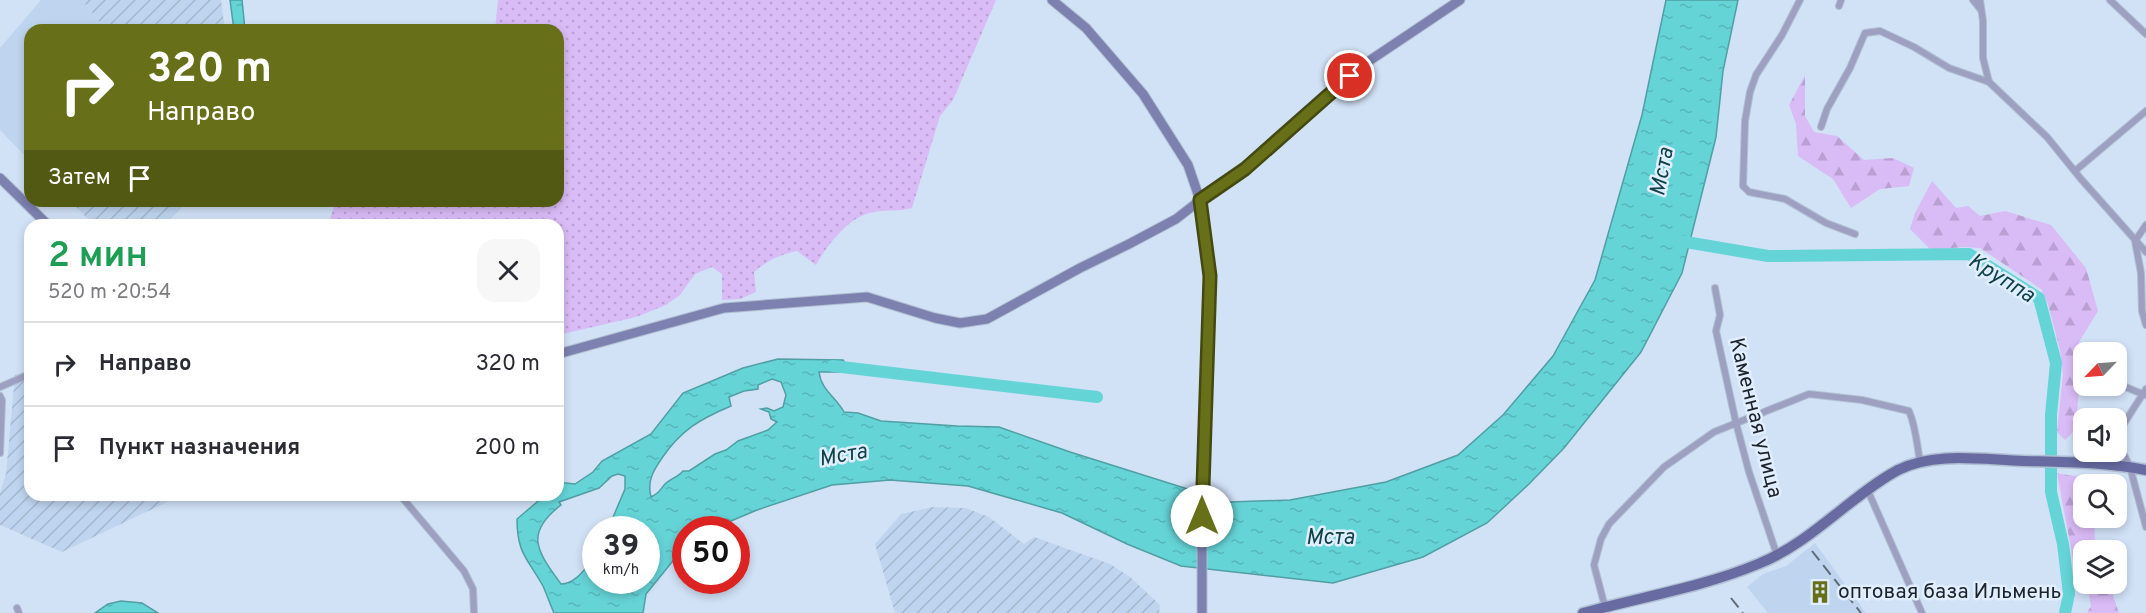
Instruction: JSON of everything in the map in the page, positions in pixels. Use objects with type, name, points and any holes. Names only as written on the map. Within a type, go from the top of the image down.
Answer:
[{"type":"main road","points":[[1583,613],[1720,577],[1759,564],[1822,526],[1898,470],[1920,462],[1948,459],[2038,461],[2146,470]]},
{"type":"street","points":[[1052,0],[1086,28],[1143,94],[1188,165],[1200,200],[1210,276],[1202,469],[1202,612]]},
{"type":"street","points":[[564,352],[724,308],[867,297],[935,318],[960,323],[987,319],[1176,219],[1245,169],[1362,65],[1460,0]]},
{"type":"street","points":[[1800,0],[1782,35],[1756,75],[1750,92],[1746,121],[1743,186],[1749,192],[1785,199],[1827,223],[1855,234]]},
{"type":"street","points":[[1973,0],[1982,10]]},
{"type":"street","points":[[1980,0],[1983,58],[1989,82]]},
{"type":"street","points":[[2110,0],[2146,34]]},
{"type":"street","points":[[1821,127],[1827,109],[1850,69],[1865,33],[1880,31],[1914,47],[1949,68],[1989,82],[2047,137],[2146,252]]},
{"type":"street","points":[[2075,171],[2146,111]]},
{"type":"street","points":[[0,178],[24,202]]},
{"type":"street","points":[[30,207],[42,219]]},
{"type":"street","points":[[2146,225],[2135,241],[2141,273],[2142,311],[2146,325]]},
{"type":"street","name":"Каменная улица","points":[[1715,288],[1720,315],[1716,331],[1736,423],[1749,472],[1777,555]]},
{"type":"street","points":[[0,387],[24,377]]},
{"type":"street","points":[[2127,386],[2145,392],[2127,421]]},
{"type":"street","points":[[1605,607],[1594,565],[1601,539],[1609,524],[1664,467],[1714,432],[1809,394],[1862,400],[1909,411],[1915,423],[1920,462]]},
{"type":"street","points":[[0,396],[0,453]]},
{"type":"street","points":[[2127,461],[2146,527]]},
{"type":"street","points":[[1868,491],[1922,613]]},
{"type":"street","points":[[405,501],[464,571],[473,589],[474,613]]},
{"type":"shaded area","points":[[41,0],[82,0],[101,24],[24,24],[24,155],[0,130],[0,48]]},
{"type":"shaded area","points":[[82,0],[221,0],[224,24],[101,24]]},
{"type":"shaded area","points":[[76,207],[182,207],[170,219],[88,219]]},
{"type":"shaded area","points":[[24,372],[24,501],[169,501],[62,552],[0,525],[0,493],[6,474],[15,375]]},
{"type":"shaded area","points":[[933,507],[966,508],[989,517],[1024,544],[1034,537],[1110,564],[1130,577],[1160,605],[1159,613],[895,613],[875,544],[901,514]]},
{"type":"shaded area","points":[[1815,543],[1866,613],[1768,613],[1747,587],[1763,574],[1786,566]]},
{"type":"green space","points":[[498,0],[996,0],[953,100],[940,116],[912,208],[874,212],[856,219],[833,240],[816,265],[797,251],[769,261],[754,272],[756,292],[740,299],[722,300],[722,274],[712,267],[695,274],[680,295],[666,305],[636,317],[564,334],[564,219],[330,219],[334,207],[564,207],[564,24],[496,24]]},
{"type":"green space","points":[[1805,75],[1805,116],[1814,132],[1837,136],[1864,160],[1893,158],[1914,168],[1909,186],[1880,189],[1851,208],[1833,179],[1798,156],[1796,124],[1789,105]]},
{"type":"green space","points":[[1932,181],[1956,208],[1968,206],[1980,216],[2005,211],[2051,225],[2086,268],[2098,311],[2079,342],[2073,342],[2073,396],[2078,396],[2077,408],[2073,408],[2073,432],[2065,440],[2057,432],[2063,374],[2060,350],[2048,304],[2041,289],[1980,248],[1931,250],[1910,229],[1915,213]]},
{"type":"green space","points":[[2057,473],[2073,476],[2073,528],[2094,528],[2095,540],[2073,540],[2073,559]]},
{"type":"green space","points":[[2089,594],[2112,594],[2119,613],[2087,613],[2091,606]]},
{"type":"water","points":[[230,0],[242,0],[244,24],[233,24]]},
{"type":"water","name":"Мста","points":[[1666,0],[1738,0],[1723,71],[1716,137],[1682,273],[1641,352],[1564,448],[1529,484],[1487,523],[1423,557],[1333,583],[1181,566],[1127,544],[1062,513],[968,486],[890,480],[832,485],[743,516],[672,516],[672,562],[660,577],[660,516],[614,516],[625,489],[625,476],[618,474],[612,476],[599,488],[564,500],[564,483],[575,484],[593,472],[602,461],[651,434],[683,393],[743,368],[778,359],[843,360],[851,372],[819,372],[826,389],[844,412],[858,413],[881,421],[999,427],[1229,502],[1290,500],[1386,482],[1458,455],[1503,415],[1553,356],[1595,280],[1642,115]],"holes":[[[772,379],[781,382],[786,395],[783,407],[774,411],[767,408],[761,409],[769,412],[771,419],[777,422],[768,430],[738,441],[689,471],[683,471],[651,497],[650,481],[669,448],[701,421],[731,406],[729,397],[758,389],[758,385]]]},
{"type":"water","name":"Мста","points":[[538,501],[562,501],[559,502],[561,505],[549,515],[542,525],[538,534],[538,543],[546,562],[561,584],[576,578],[582,572],[582,594],[646,594],[643,613],[554,613],[519,540],[517,519]]},
{"type":"water","points":[[121,601],[142,603],[158,613],[95,613],[108,604]]},
{"type":"waterway","name":"Круппа","points":[[1674,240],[1768,256],[1969,254],[2039,298],[2056,363],[2051,415],[2051,492],[2063,544],[2069,594],[2065,613]]},
{"type":"waterway","points":[[833,366],[1097,397]]},
{"type":"railway","points":[[1812,551],[1861,613]]},
{"type":"railway","points":[[1731,598],[1743,613]]},
{"type":"place","name":"оптовая база Ильмень","points":[[1820,592]]},
{"type":"route","points":[[1202,516],[1210,276],[1200,200],[1245,169],[1350,76]]}]
